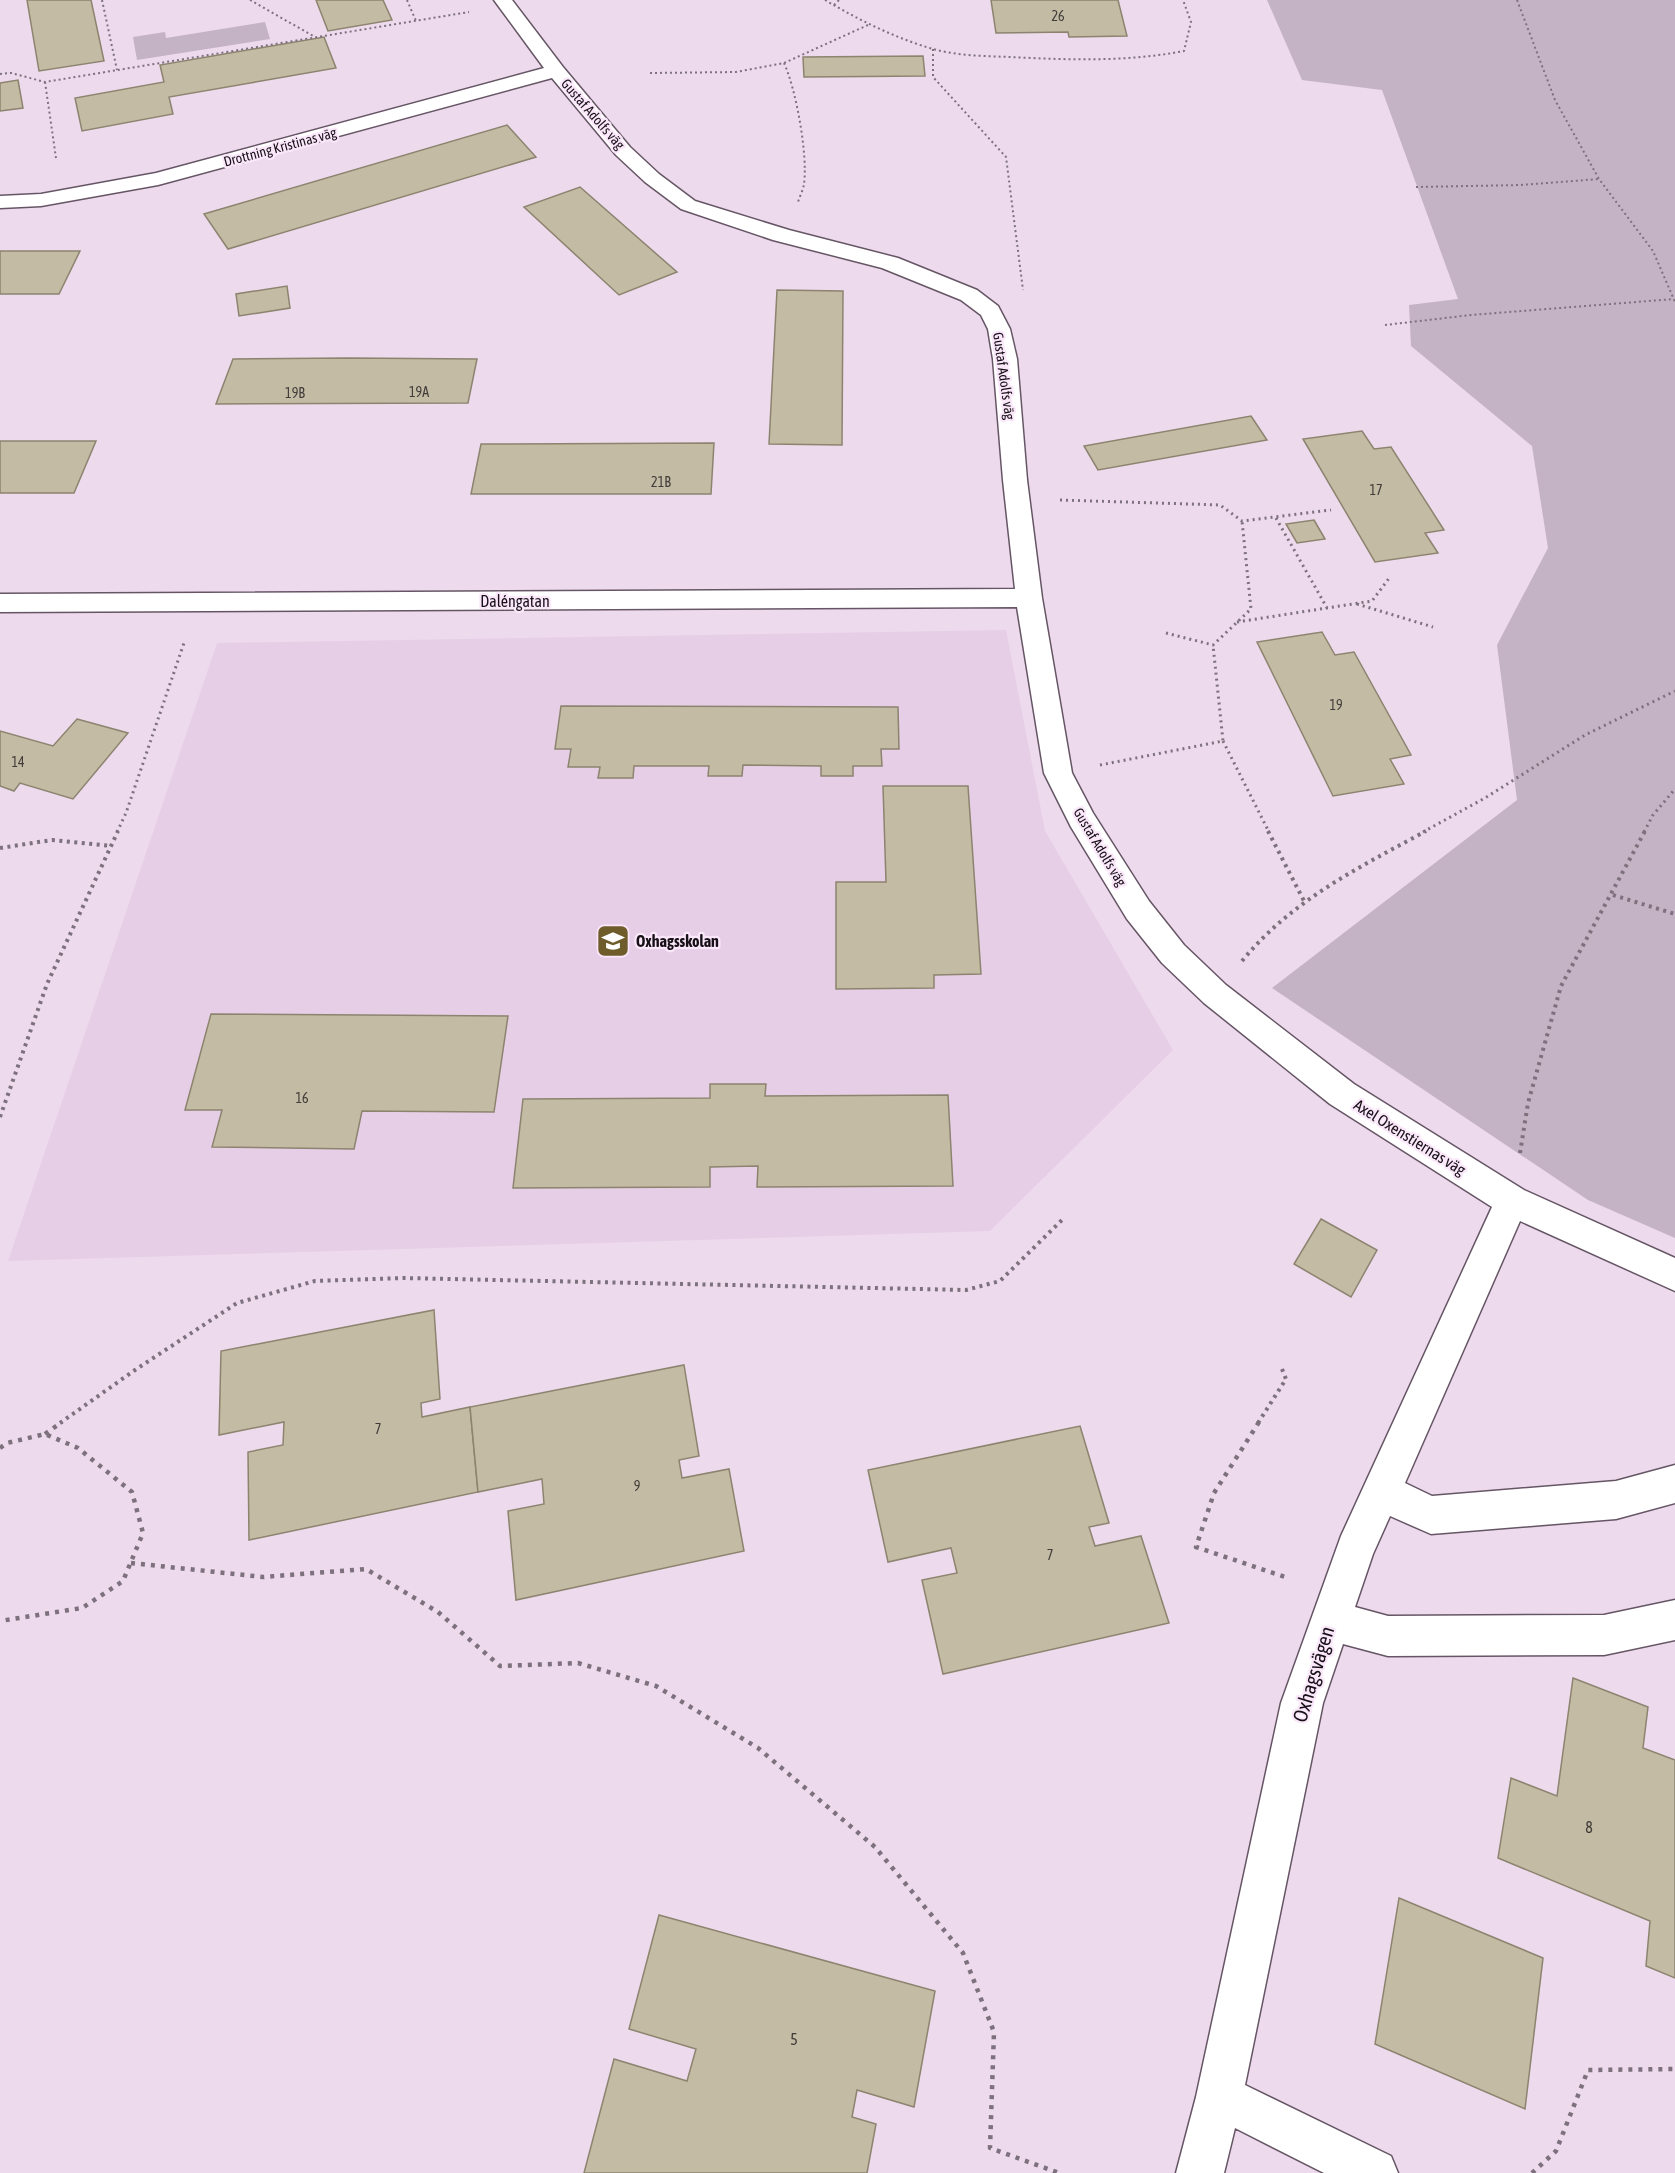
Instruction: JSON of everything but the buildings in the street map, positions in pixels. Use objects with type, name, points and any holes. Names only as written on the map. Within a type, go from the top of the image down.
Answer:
[{"type":"street","name":"Gustaf Adolfs väg","points":[[505,3],[556,71],[624,151],[652,178],[688,205],[781,235],[890,263],[969,295],[990,311],[999,329],[1008,381],[1017,499],[1029,598],[1058,773],[1081,819],[1138,909],[1173,954]]},
{"type":"street","name":"Drottning Kristinas väg","points":[[0,202],[41,200],[158,179],[556,71]]},
{"type":"street","name":"Daléngatan","points":[[0,603],[1029,598]]},
{"type":"street","name":"Axel Oxenstiernas väg","points":[[1173,954],[1215,994],[1342,1094],[1512,1202],[1675,1275]]},
{"type":"street","name":"Oxhagsvägen","points":[[1200,2173],[1219,2097],[1302,1703],[1354,1550],[1512,1202]]},
{"type":"street","points":[[1381,1492],[1431,1515],[1616,1500],[1675,1484]]},
{"type":"street","points":[[1330,1621],[1388,1636],[1399,1636],[1604,1635],[1675,1620]]},
{"type":"street","points":[[1219,2097],[1268,2119],[1374,2173]]},
{"type":"path","points":[[102,0],[117,70]]},
{"type":"path","points":[[250,0],[316,37]]},
{"type":"path","points":[[407,0],[416,21]]},
{"type":"path","points":[[825,0],[853,18],[933,49],[967,55],[1079,62],[1151,58],[1184,51],[1191,22],[1183,0]]},
{"type":"path","points":[[834,5],[839,0]]},
{"type":"path","points":[[1385,325],[1471,315],[1674,300],[1653,251],[1599,179],[1555,100],[1517,0]]},
{"type":"path","points":[[0,74],[11,73],[45,82],[416,21],[505,3]]},
{"type":"path","points":[[650,73],[736,72],[784,63],[869,24]]},
{"type":"path","points":[[933,49],[933,77],[1006,157],[1023,290],[999,329]]},
{"type":"path","points":[[781,235],[791,224],[804,184],[803,149],[792,80],[784,63]]},
{"type":"path","points":[[45,82],[56,158]]},
{"type":"path","points":[[1416,187],[1521,185],[1599,179]]},
{"type":"path","points":[[1017,499],[1221,505],[1242,520],[1276,518],[1331,510]]},
{"type":"path","points":[[1276,518],[1327,608]]},
{"type":"path","points":[[1213,645],[1251,609],[1242,520]]},
{"type":"path","points":[[1237,622],[1372,601],[1390,577]]},
{"type":"path","points":[[0,1117],[47,984],[126,813],[198,602]]},
{"type":"path","points":[[1357,603],[1433,627]]},
{"type":"path","points":[[1166,633],[1213,645]]},
{"type":"path","points":[[1213,645],[1223,741],[1304,901]]},
{"type":"path","points":[[1215,994],[1264,934],[1304,901],[1504,786],[1585,735],[1675,691]]},
{"type":"path","points":[[1058,773],[1223,741]]},
{"type":"path","points":[[1512,1202],[1528,1103],[1561,986],[1612,895],[1653,814],[1675,789]]},
{"type":"path","points":[[0,848],[52,840],[111,846]]},
{"type":"path","points":[[1612,895],[1675,914]]},
{"type":"path","points":[[0,1448],[7,1443],[45,1434],[135,1370],[237,1303],[315,1281],[415,1278],[966,1290],[1000,1281],[1065,1217]]},
{"type":"path","points":[[1281,1370],[1286,1379],[1214,1493],[1196,1547],[1288,1578]]},
{"type":"path","points":[[0,1621],[82,1608],[123,1581],[143,1533],[132,1492],[78,1448],[45,1434]]},
{"type":"path","points":[[131,1563],[263,1577],[366,1569],[438,1612],[500,1666],[578,1663],[656,1686],[758,1748],[875,1847],[963,1953],[994,2032],[990,2148],[1059,2173]]},
{"type":"path","points":[[1532,2173],[1556,2151],[1588,2070],[1675,2069]]},
{"type":"shaded area","points":[[1267,0],[1675,0],[1675,1238],[1588,1200],[1272,988],[1517,800],[1497,645],[1548,548],[1532,446],[1411,346],[1409,305],[1458,299],[1382,90],[1302,80]]},
{"type":"shaded area","points":[[265,22],[270,39],[137,60],[133,37],[165,32],[166,38]]},
{"type":"shaded area","name":"Oxhagsskolan","points":[[1006,630],[1045,831],[1173,1050],[990,1231],[8,1261],[217,643]]},
{"type":"place","name":"Oxhagsskolan","points":[[613,941]]}]
